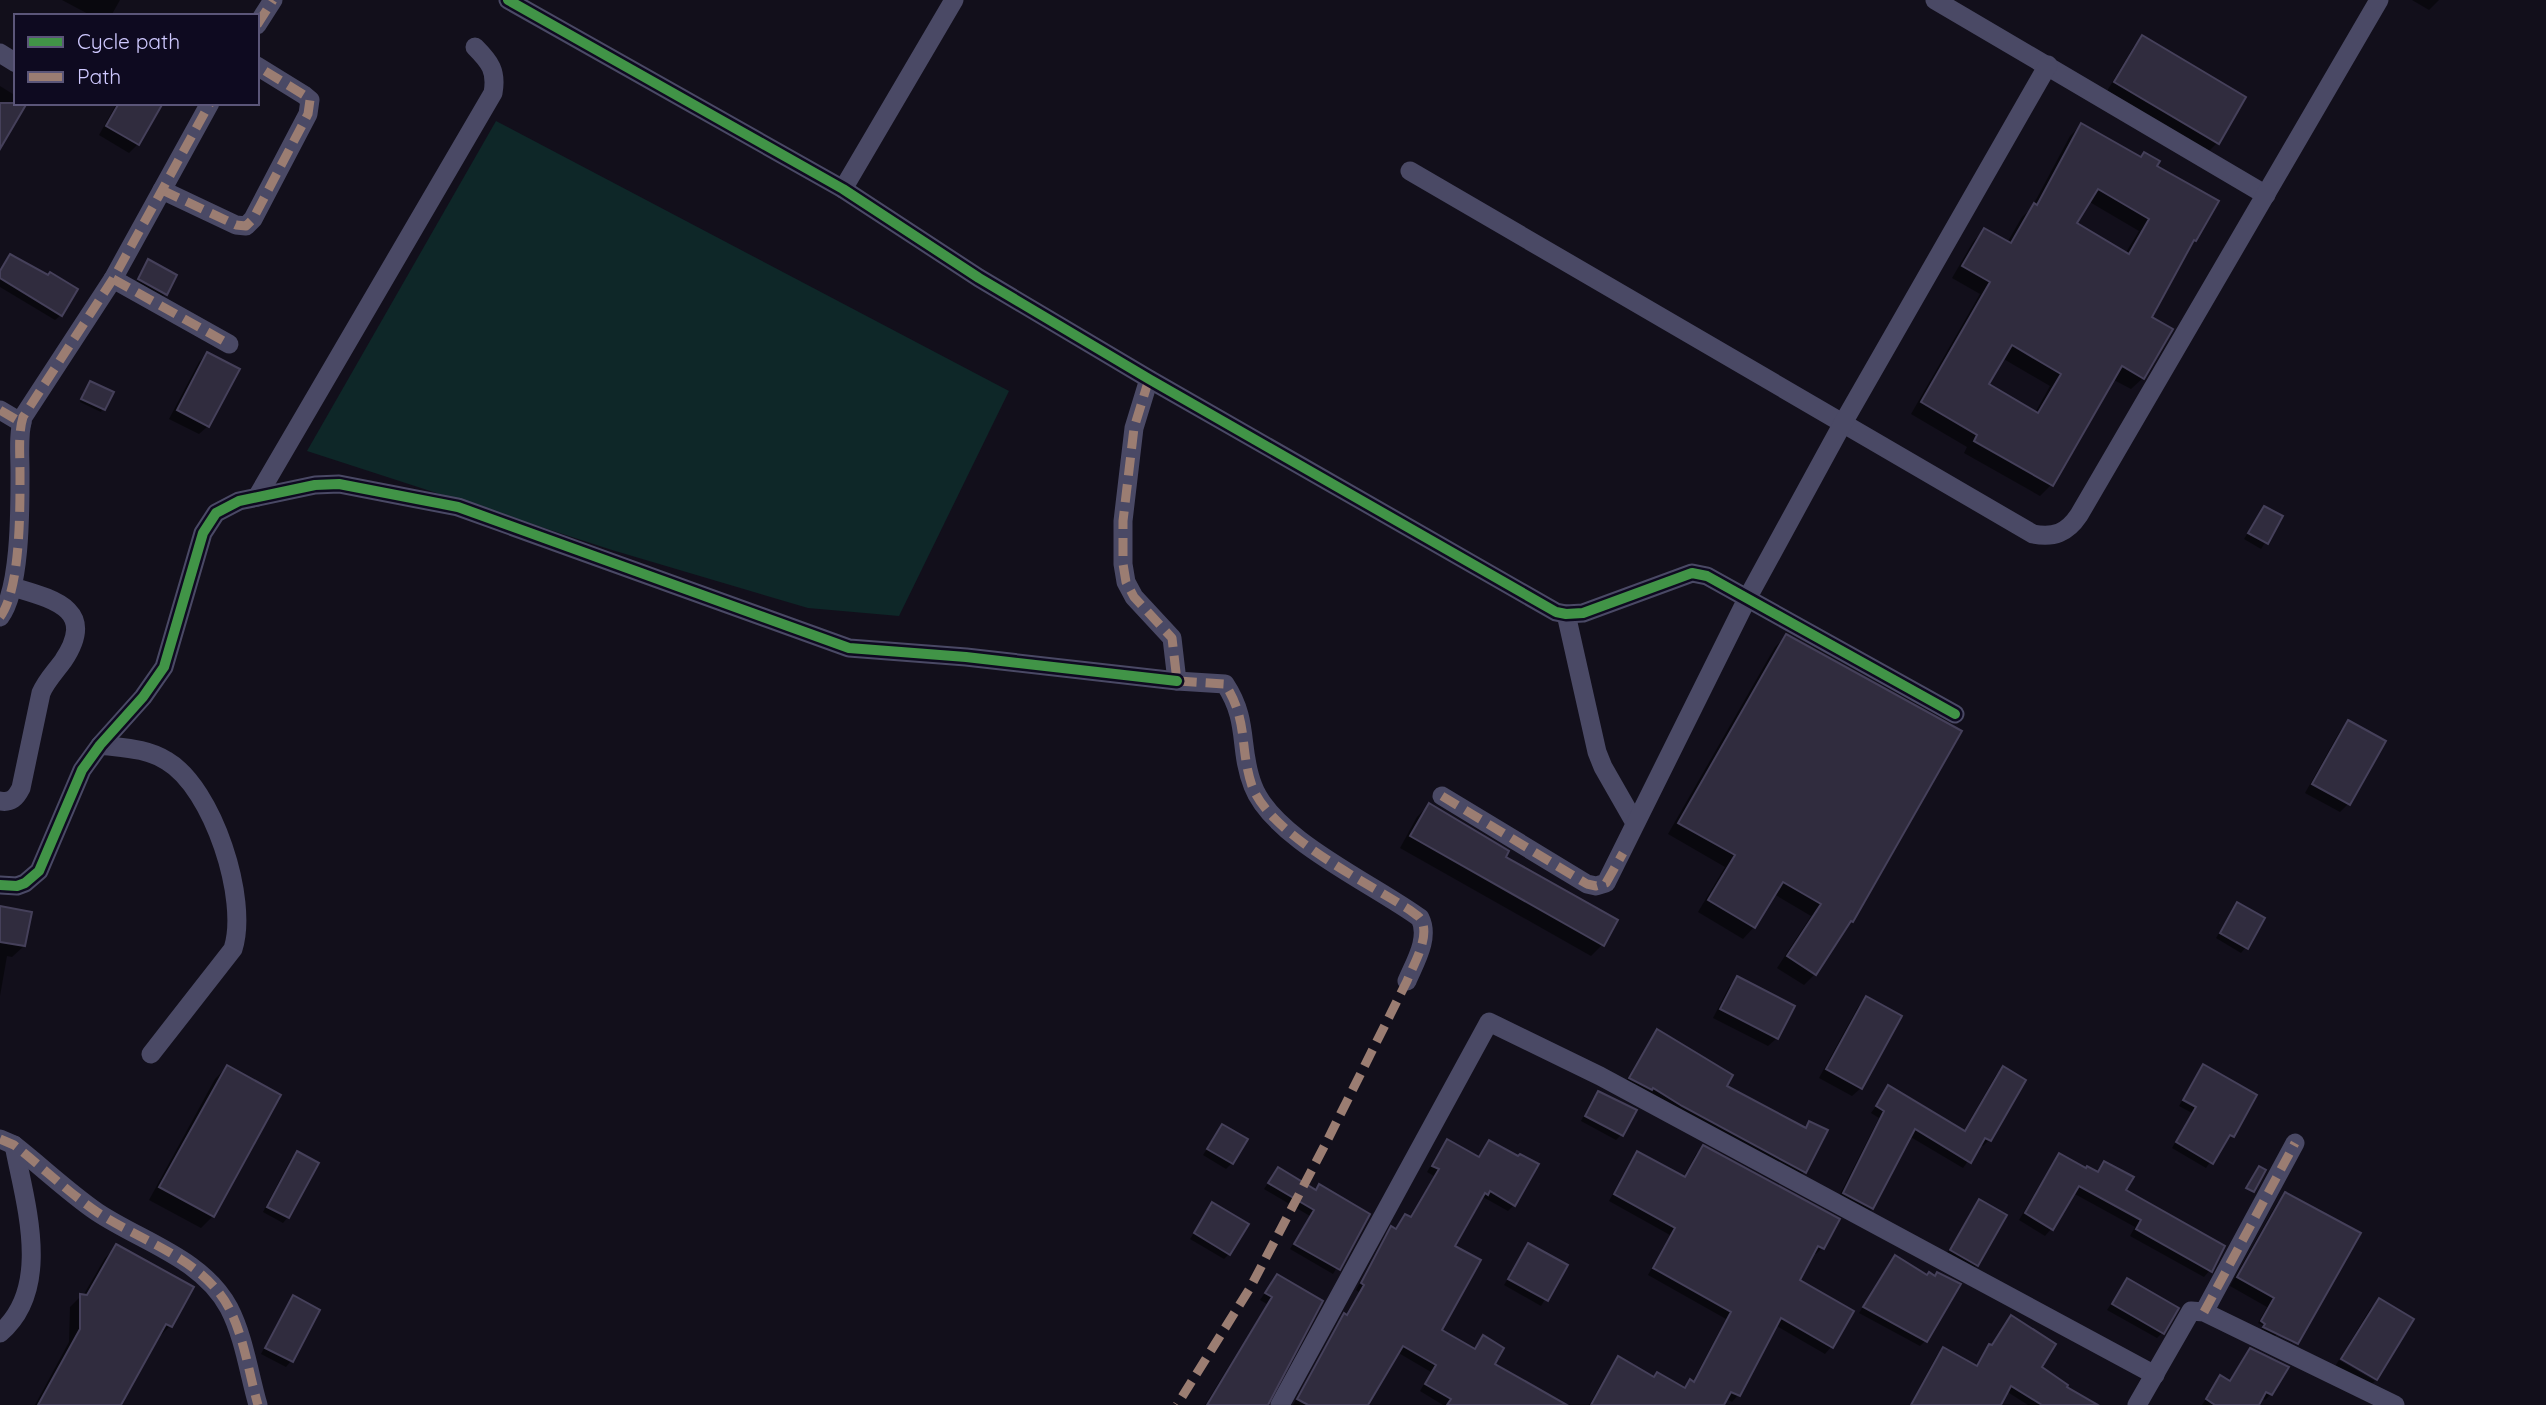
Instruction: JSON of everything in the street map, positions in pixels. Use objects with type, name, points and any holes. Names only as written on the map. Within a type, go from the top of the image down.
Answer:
[{"type":"street","points":[[259,21],[273,0]]},
{"type":"street","points":[[508,0],[844,189],[979,278],[1149,379],[1556,611],[1566,614],[1583,613],[1692,573],[1718,581],[1748,597],[1955,714]]},
{"type":"street","points":[[844,189],[954,0]]},
{"type":"street","points":[[1936,0],[2266,195]]},
{"type":"street","points":[[1410,171],[2033,534],[2055,536],[2063,532],[2079,515],[2379,0]]},
{"type":"street","points":[[257,497],[494,93],[494,71],[491,63],[475,47]]},
{"type":"street","points":[[1442,796],[1574,876],[1596,886],[1606,883],[1748,597],[1843,423],[2048,65]]},
{"type":"street","points":[[162,190],[236,225],[246,226],[253,219],[311,104],[304,94],[259,67]]},
{"type":"street","points":[[0,617],[8,605],[13,587],[20,503],[22,423],[33,400],[113,279],[209,105]]},
{"type":"street","points":[[113,279],[229,344]]},
{"type":"street","points":[[1149,379],[1134,428],[1122,521],[1123,564],[1126,582],[1134,597],[1172,638],[1177,681]]},
{"type":"street","points":[[0,411],[22,423]]},
{"type":"street","points":[[0,885],[25,884],[39,871],[82,770],[100,745],[143,697],[164,667],[203,533],[209,521],[226,506],[257,497],[315,485],[339,484],[458,507],[849,648],[966,657],[1225,684],[1238,707],[1253,788],[1278,824],[1298,840],[1420,918],[1424,930],[1422,943],[1407,981]]},
{"type":"street","points":[[0,801],[8,802],[16,797],[20,788],[41,693],[72,644],[75,629],[68,608],[54,599],[13,587]]},
{"type":"street","points":[[1566,614],[1597,752],[1635,823]]},
{"type":"street","points":[[100,745],[155,754],[181,771],[200,792],[211,814],[233,887],[238,918],[238,934],[233,949],[151,1054]]},
{"type":"street","points":[[1280,1405],[1489,1022],[1600,1076],[2155,1375]]},
{"type":"street","points":[[0,1333],[14,1317],[24,1295],[32,1261],[32,1238],[7,1142]]},
{"type":"street","points":[[7,1142],[99,1213],[187,1263],[207,1278],[219,1292],[236,1323],[258,1405]]},
{"type":"street","points":[[2204,1312],[2295,1143]]},
{"type":"street","points":[[2137,1405],[2191,1311],[2204,1312],[2395,1405]]},
{"type":"green space","points":[[496,121],[1009,391],[899,616],[808,608],[612,550],[307,451]]},
{"type":"building","points":[[2142,35],[2246,97],[2219,144],[2114,82]]},
{"type":"building","points":[[0,103],[26,105],[0,149]]},
{"type":"building","points":[[118,105],[162,105],[139,145],[106,126]]},
{"type":"building","points":[[2081,123],[2141,157],[2144,152],[2160,161],[2157,166],[2219,201],[2196,241],[2194,240],[2152,317],[2173,329],[2144,379],[2122,366],[2053,486],[1974,441],[1977,435],[1921,402],[1990,282],[1962,266],[1984,228],[2011,243],[2034,203],[2037,205]],"holes":[[[2098,189],[2149,219],[2129,254],[2077,223]],[[2012,345],[2061,374],[2038,413],[1989,384]]]},
{"type":"building","points":[[10,254],[48,275],[50,272],[78,289],[62,316],[0,278],[0,271]]},
{"type":"building","points":[[148,259],[177,275],[167,295],[138,279]]},
{"type":"building","points":[[207,352],[240,369],[209,427],[177,410]]},
{"type":"building","points":[[90,381],[114,392],[105,410],[81,399]]},
{"type":"building","points":[[2264,506],[2283,516],[2268,544],[2248,533]]},
{"type":"building","points":[[1786,634],[1962,731],[1853,922],[1851,921],[1816,975],[1787,956],[1821,904],[1783,882],[1755,928],[1708,900],[1735,855],[1678,823]]},
{"type":"building","points":[[2348,720],[2386,741],[2350,805],[2312,784]]},
{"type":"building","points":[[1429,803],[1509,851],[1506,857],[1618,920],[1604,946],[1410,836]]},
{"type":"building","points":[[2237,902],[2265,918],[2248,949],[2220,933]]},
{"type":"building","points":[[0,906],[32,912],[25,946],[0,942]]},
{"type":"building","points":[[1737,976],[1795,1006],[1778,1039],[1720,1009]]},
{"type":"building","points":[[1866,996],[1902,1016],[1862,1089],[1826,1069]]},
{"type":"building","points":[[1657,1029],[1733,1075],[1727,1086],[1806,1128],[1809,1121],[1828,1130],[1806,1173],[1653,1088],[1652,1090],[1629,1078]]},
{"type":"building","points":[[2203,1064],[2257,1095],[2234,1137],[2230,1135],[2213,1164],[2176,1142],[2196,1107],[2183,1100]]},
{"type":"building","points":[[227,1065],[281,1095],[214,1217],[159,1187]]},
{"type":"building","points":[[2003,1066],[2026,1080],[1991,1141],[1985,1138],[1971,1163],[1915,1129],[1873,1209],[1843,1193],[1884,1111],[1876,1106],[1888,1085],[1965,1131]]},
{"type":"building","points":[[1598,1091],[1637,1110],[1623,1136],[1585,1116]]},
{"type":"building","points":[[1222,1124],[1248,1139],[1233,1164],[1207,1149]]},
{"type":"building","points":[[1447,1139],[1479,1157],[1489,1140],[1539,1164],[1515,1206],[1490,1191],[1488,1195],[1485,1193],[1455,1246],[1481,1260],[1442,1330],[1475,1349],[1483,1335],[1504,1348],[1495,1364],[1567,1405],[1447,1405],[1451,1399],[1425,1384],[1436,1365],[1403,1346],[1368,1405],[1308,1405],[1297,1399],[1344,1313],[1347,1315],[1364,1285],[1361,1283],[1391,1226],[1396,1229],[1405,1214],[1411,1217],[1439,1169],[1432,1166]]},
{"type":"building","points":[[1703,1145],[1840,1219],[1824,1249],[1818,1246],[1800,1280],[1854,1311],[1833,1348],[1781,1318],[1740,1396],[1731,1392],[1724,1405],[1591,1405],[1618,1356],[1654,1377],[1657,1372],[1685,1388],[1690,1379],[1694,1382],[1731,1312],[1653,1268],[1675,1228],[1614,1194],[1637,1151],[1685,1177]]},
{"type":"building","points":[[297,1151],[319,1163],[289,1218],[267,1207]]},
{"type":"building","points":[[2059,1153],[2098,1172],[2104,1161],[2134,1177],[2126,1190],[2225,1246],[2212,1272],[2136,1229],[2141,1220],[2079,1186],[2053,1230],[2025,1213]]},
{"type":"building","points":[[2259,1166],[2266,1170],[2254,1192],[2246,1188]]},
{"type":"building","points":[[1278,1167],[1316,1190],[1319,1184],[1370,1214],[1340,1270],[1294,1244],[1314,1210],[1268,1183]]},
{"type":"building","points":[[2285,1192],[2361,1233],[2298,1344],[2263,1327],[2265,1324],[2261,1321],[2274,1298],[2237,1277]]},
{"type":"building","points":[[1979,1199],[2007,1215],[1978,1266],[1950,1250]]},
{"type":"building","points":[[1212,1202],[1249,1224],[1230,1255],[1194,1233]]},
{"type":"building","points":[[1528,1243],[1568,1265],[1548,1301],[1508,1279]]},
{"type":"building","points":[[116,1244],[194,1287],[172,1327],[166,1324],[121,1405],[38,1405],[80,1329],[80,1294],[87,1295]]},
{"type":"building","points":[[1895,1255],[1927,1275],[1929,1272],[1935,1276],[1937,1272],[1961,1284],[1927,1342],[1863,1307]]},
{"type":"building","points":[[1277,1274],[1323,1301],[1268,1405],[1207,1405],[1272,1297],[1265,1293]]},
{"type":"building","points":[[2127,1278],[2179,1308],[2164,1334],[2112,1304]]},
{"type":"building","points":[[293,1295],[320,1310],[293,1362],[265,1348]]},
{"type":"building","points":[[2379,1298],[2414,1319],[2377,1380],[2341,1359]]},
{"type":"building","points":[[2011,1315],[2056,1344],[2042,1367],[2068,1385],[2067,1387],[2098,1405],[2042,1405],[2011,1386],[2001,1405],[1911,1405],[1943,1347],[1977,1366],[1989,1344],[1992,1345]]},
{"type":"building","points":[[2250,1348],[2289,1367],[2272,1395],[2266,1392],[2259,1405],[2215,1405],[2206,1399],[2220,1375],[2230,1381]]},
{"type":"marked path","points":[[259,22],[273,0]]},
{"type":"marked path","points":[[162,190],[236,225],[246,226],[253,219],[308,114],[310,100],[259,67]]},
{"type":"marked path","points":[[0,617],[7,604],[16,568],[23,417],[113,279],[209,105]]},
{"type":"marked path","points":[[113,279],[229,344]]},
{"type":"marked path","points":[[1149,379],[1134,428],[1123,521],[1123,564],[1126,582],[1134,597],[1172,638],[1177,681],[1225,684],[1238,710],[1248,772],[1262,804],[1277,821],[1319,854],[1419,917],[1424,931],[1407,981],[1327,1141],[1250,1288],[1177,1405]]},
{"type":"marked path","points":[[0,410],[22,423]]},
{"type":"marked path","points":[[1442,796],[1587,884],[1596,886],[1606,883],[1623,853]]},
{"type":"marked path","points":[[0,1139],[14,1145],[97,1212],[170,1252],[203,1276],[217,1291],[234,1319],[258,1405]]},
{"type":"marked path","points":[[2204,1312],[2295,1143]]},
{"type":"cycle path","points":[[508,0],[843,189],[979,278],[1149,379],[1556,612],[1583,613],[1692,573],[1707,576],[1955,714]]},
{"type":"cycle path","points":[[0,885],[17,886],[39,871],[82,770],[100,745],[143,697],[164,667],[203,533],[216,513],[239,501],[315,485],[339,484],[458,507],[849,648],[966,657],[1177,681]]}]
